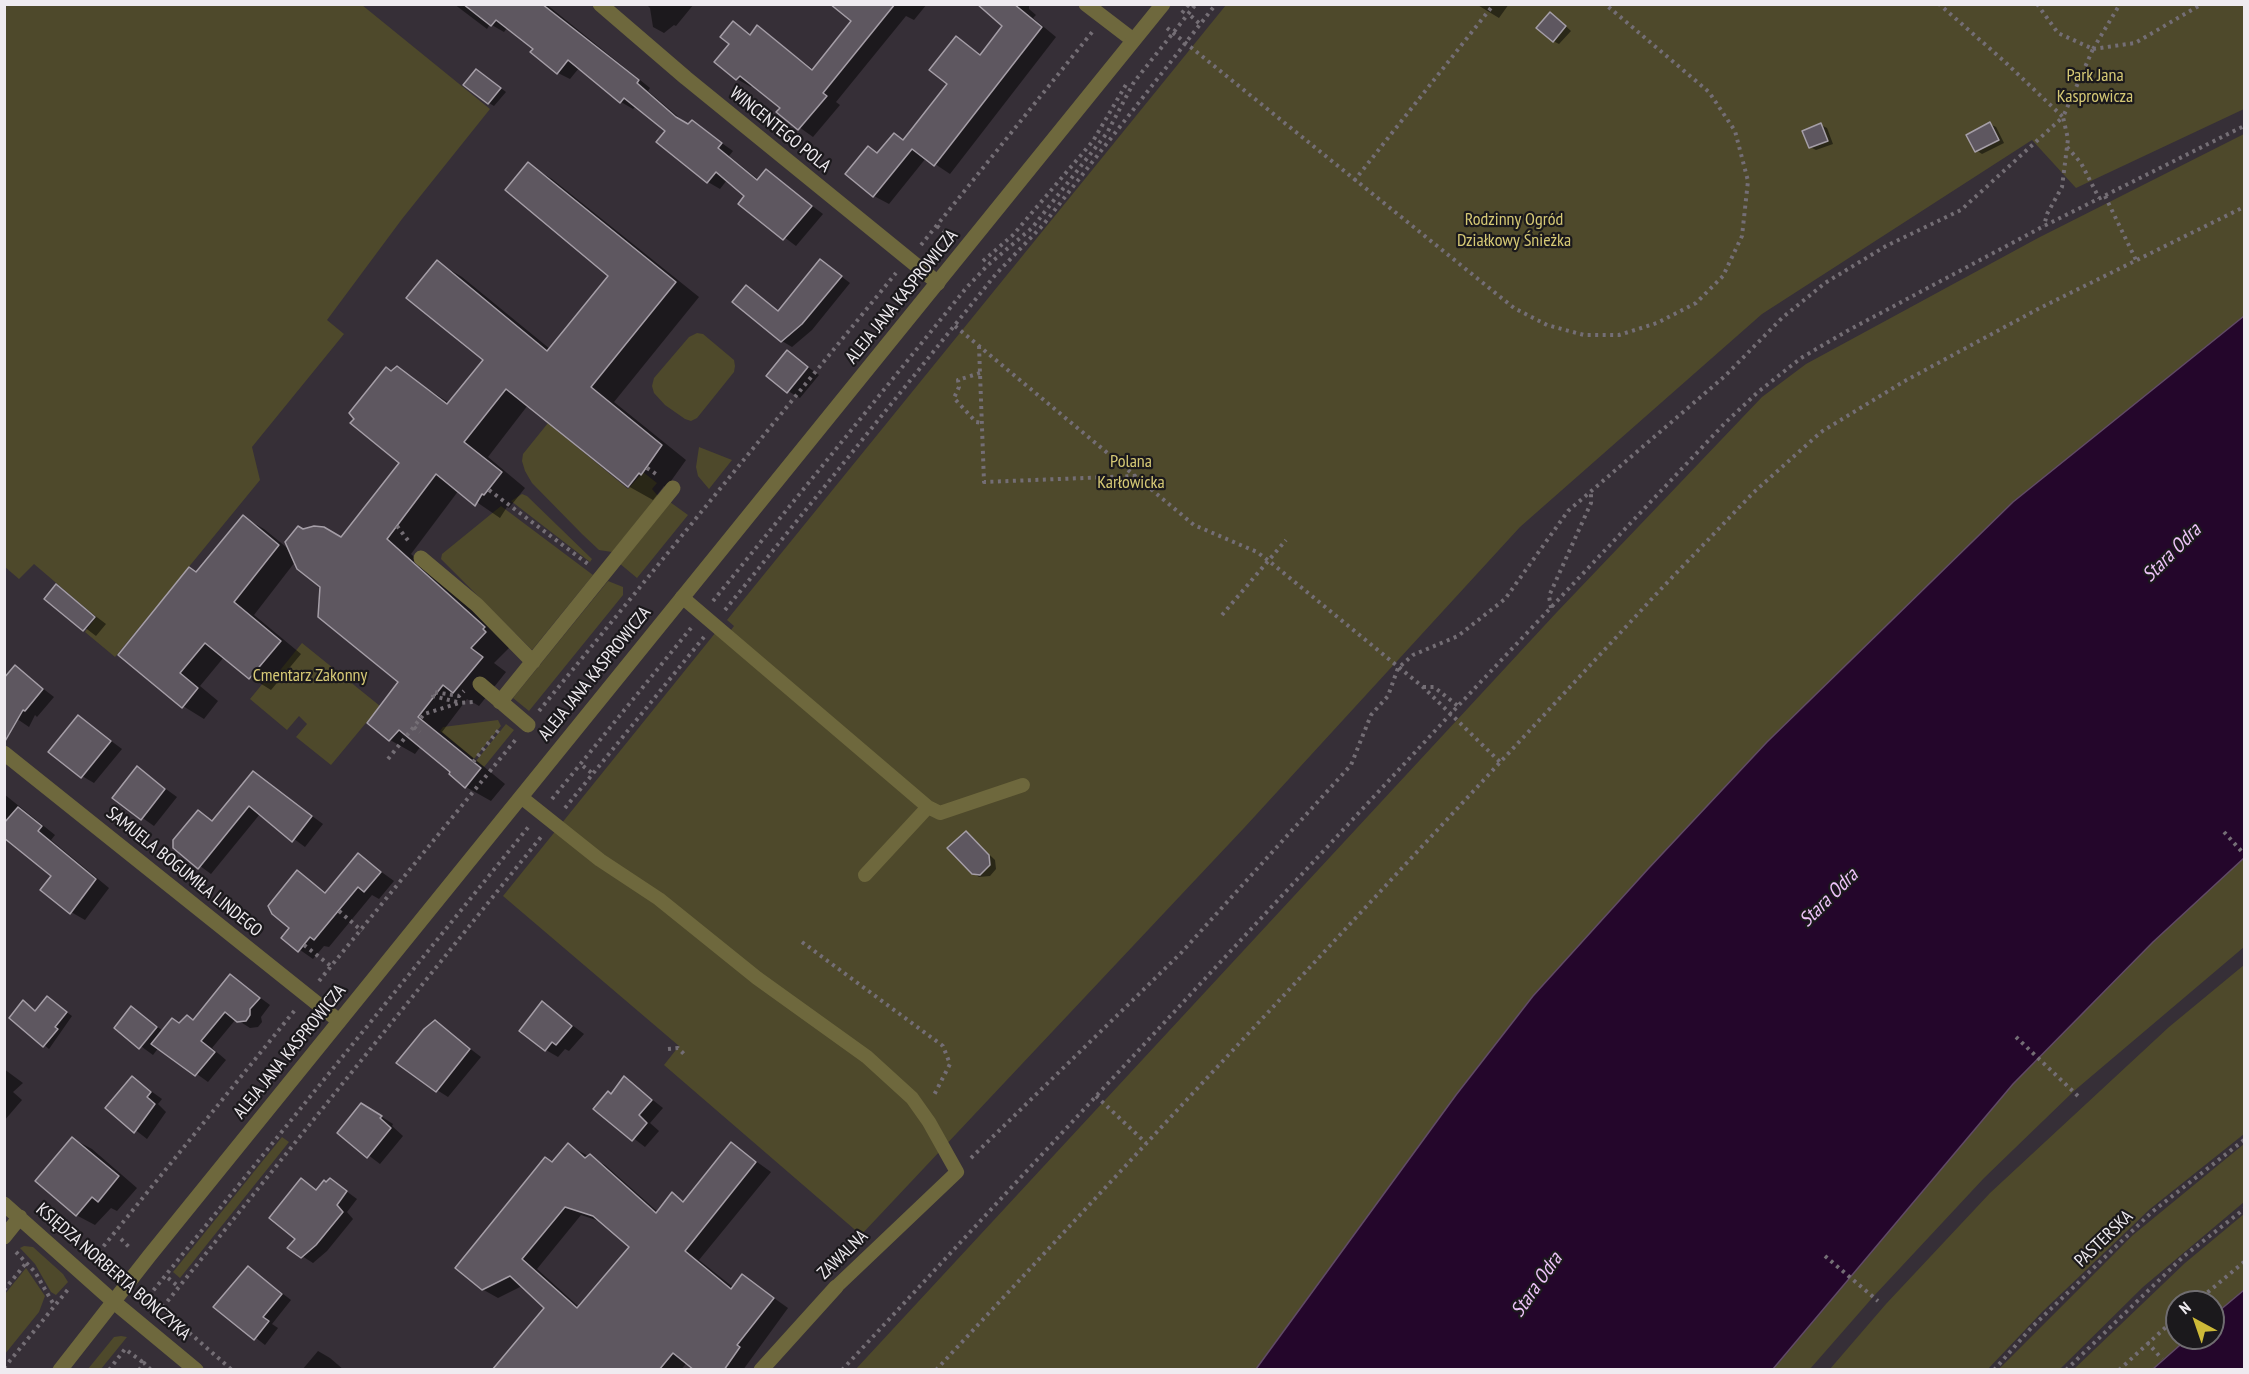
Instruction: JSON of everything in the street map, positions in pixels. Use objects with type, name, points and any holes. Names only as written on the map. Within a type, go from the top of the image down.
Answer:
[{"type":"street","name":"WINCENTEGO POLA","points":[[600,4],[686,78],[938,283]]},
{"type":"street","points":[[1086,4],[1133,40]]},
{"type":"street","name":"ALEJA JANA KASPROWICZA","points":[[60,1370],[339,1021],[1163,4]]},
{"type":"street","points":[[500,702],[673,488]]},
{"type":"street","points":[[421,558],[477,605],[533,662]]},
{"type":"street","points":[[480,684],[528,724]]},
{"type":"street","name":"SAMUELA BOGUMIŁA LINDEGO","points":[[4,753],[339,1021]]},
{"type":"street","name":"KSIĘDZA NORBERTA BONCZYKA","points":[[4,1204],[114,1302],[196,1370]]},
{"type":"street","points":[[9,1244],[20,1217]]},
{"type":"street","name":"ZAWALNA","points":[[761,1370],[836,1287]]},
{"type":"lane","points":[[682,597],[928,807],[940,813],[1023,784]]},
{"type":"lane","points":[[521,797],[600,860],[659,899],[757,978],[867,1057],[912,1098],[957,1172]]},
{"type":"lane","points":[[865,875],[928,807]]},
{"type":"lane","name":"ZAWALNA","points":[[836,1287],[957,1172]]},
{"type":"path","points":[[983,261],[1013,235],[1092,141],[1131,75],[1189,4]]},
{"type":"path","points":[[709,606],[967,287],[988,265],[1032,228],[1107,133],[1134,82],[1169,30],[1196,4]]},
{"type":"path","points":[[154,1318],[996,274],[1043,225],[1216,4]]},
{"type":"path","points":[[1354,181],[1494,4]]},
{"type":"path","points":[[1169,30],[1514,308],[1547,325],[1584,335],[1619,335],[1657,323],[1696,303],[1723,276],[1742,236],[1748,181],[1735,131],[1709,92],[1605,4]]},
{"type":"path","points":[[1939,4],[2063,117],[2068,139],[2062,187],[2047,214],[2044,226]]},
{"type":"path","points":[[2037,4],[2058,33],[2093,49],[2135,43],[2202,4]]},
{"type":"path","points":[[957,1172],[1181,953],[1351,765],[1371,715],[1388,696],[1398,668],[1413,655],[1458,636],[1505,599],[1568,511],[1716,384],[1782,318],[1825,283],[1886,246],[1961,210],[2063,117],[2093,49],[2120,4]]},
{"type":"path","points":[[1191,16],[1200,24]]},
{"type":"path","points":[[915,252],[976,173],[1095,28]]},
{"type":"path","points":[[842,1370],[1458,706],[1725,423],[1801,358],[1847,331],[2044,226],[2244,126]]},
{"type":"path","points":[[2066,146],[2080,163],[2099,199]]},
{"type":"path","points":[[2104,196],[2136,260]]},
{"type":"path","points":[[936,1370],[1753,493],[1821,432],[1903,382],[2136,260],[2244,207]]},
{"type":"path","points":[[937,226],[955,241]]},
{"type":"path","points":[[92,1260],[901,267]]},
{"type":"path","points":[[991,268],[996,274]]},
{"type":"path","points":[[955,326],[1194,525],[1257,552],[1269,561],[1423,687],[1500,763]]},
{"type":"path","points":[[979,345],[984,483],[1136,476]]},
{"type":"path","points":[[980,373],[958,381],[958,392],[954,398],[976,422],[982,423]]},
{"type":"path","points":[[647,468],[654,473]]},
{"type":"path","points":[[1551,608],[1549,596],[1591,503],[1591,489]]},
{"type":"path","points":[[489,490],[582,562],[605,571]]},
{"type":"path","points":[[1222,615],[1286,540]]},
{"type":"path","points":[[146,1300],[697,620]]},
{"type":"path","points":[[1423,687],[1434,687],[1458,706]]},
{"type":"path","points":[[459,696],[434,692],[433,696],[459,703]]},
{"type":"path","points":[[388,759],[424,714],[459,703],[500,702]]},
{"type":"path","points":[[473,762],[513,712]]},
{"type":"path","points":[[414,727],[420,732]]},
{"type":"path","points":[[583,766],[593,774]]},
{"type":"path","points":[[2224,832],[2244,854]]},
{"type":"path","points":[[339,911],[362,931]]},
{"type":"path","points":[[802,942],[943,1046],[950,1064],[937,1092],[921,1112]]},
{"type":"path","points":[[304,945],[332,967]]},
{"type":"path","points":[[2016,1037],[2079,1097]]},
{"type":"path","points":[[668,1049],[678,1048],[684,1054]]},
{"type":"path","points":[[1096,1096],[1146,1143]]},
{"type":"path","name":"PASTERSKA","points":[[1994,1370],[2032,1327],[2152,1212],[2244,1140]]},
{"type":"path","points":[[2066,1370],[2184,1257],[2244,1209]]},
{"type":"path","points":[[121,1239],[134,1251]]},
{"type":"path","points":[[9,1244],[27,1262],[54,1305]]},
{"type":"path","points":[[1825,1256],[1878,1301]]},
{"type":"path","points":[[4,1290],[27,1262]]},
{"type":"path","points":[[2210,1290],[2244,1262]]},
{"type":"path","points":[[168,1278],[179,1287]]},
{"type":"path","points":[[4,1368],[71,1286]]},
{"type":"path","points":[[161,1308],[232,1370]]},
{"type":"path","points":[[2119,1370],[2165,1327]]},
{"type":"path","points":[[2147,1342],[2162,1359]]},
{"type":"path","points":[[109,1370],[126,1349],[151,1370]]},
{"type":"path","points":[[139,1370],[144,1363]]},
{"type":"green space","points":[[4,5],[362,5],[490,109],[402,219],[327,320],[344,334],[252,447],[260,480],[115,657],[85,632],[96,617],[34,564],[19,579],[5,567]]},
{"type":"green space","points":[[1226,5],[2244,5],[2244,109],[2076,188],[2032,140],[1762,314],[1520,527],[1244,828],[861,1235],[664,1065],[679,1046],[503,896],[716,632],[728,634],[734,626],[727,620]]},
{"type":"green space","points":[[2244,134],[2244,316],[2013,502],[1767,742],[1533,996],[1456,1095],[1256,1369],[855,1370],[1557,612],[1762,397],[1806,364],[2038,238]]},
{"type":"green space","points":[[697,333],[703,334],[734,360],[735,366],[734,372],[697,418],[691,421],[665,405],[654,393],[652,386],[654,378],[689,337]]},
{"type":"green space","points":[[548,423],[628,489],[643,472],[657,483],[652,489],[658,496],[612,552],[599,550],[532,483],[525,471],[522,461],[523,454]]},
{"type":"green space","points":[[699,447],[732,460],[709,489],[698,476],[696,467]]},
{"type":"green space","points":[[522,494],[527,496],[592,559],[590,562],[511,501]]},
{"type":"green space","points":[[670,502],[688,515],[637,578],[619,563]]},
{"type":"green space","points":[[501,506],[593,575],[532,650],[441,559],[442,554]]},
{"type":"green space","points":[[608,581],[623,587],[623,595],[529,711],[513,698]]},
{"type":"green space","name":"Cmentarz Zakonny","points":[[302,643],[380,706],[331,765],[296,737],[307,724],[299,716],[287,730],[250,699],[273,671],[277,674]]},
{"type":"green space","points":[[498,720],[501,726],[474,759],[440,731],[443,727]]},
{"type":"green space","points":[[506,724],[514,730],[484,767],[476,761]]},
{"type":"green space","points":[[2244,858],[2244,947],[2074,1091],[1984,1178],[1873,1297],[1810,1369],[1773,1370],[2013,1084],[2153,942]]},
{"type":"green space","points":[[2244,965],[2244,1134],[2150,1209],[2042,1312],[1988,1369],[1830,1369],[1886,1304],[1990,1193],[2169,1027]]},
{"type":"green space","points":[[282,1137],[289,1142],[180,1278],[173,1272]]},
{"type":"green space","points":[[2244,1144],[2244,1202],[2143,1287],[2060,1369],[1999,1369],[2133,1235]]},
{"type":"green space","points":[[2244,1214],[2244,1290],[2225,1306],[2225,1290],[2165,1290],[2165,1350],[2174,1350],[2153,1369],[2073,1370],[2185,1263]]},
{"type":"green space","points":[[33,1247],[63,1274],[68,1282],[56,1295],[51,1292],[35,1264],[20,1248]]},
{"type":"green space","points":[[26,1268],[45,1296],[39,1312],[5,1354],[5,1294]]},
{"type":"green space","points":[[114,1337],[127,1337],[101,1369],[88,1369]]},
{"type":"water","name":"Stara Odra","points":[[2244,316],[2244,858],[2153,942],[2013,1084],[1773,1369],[1256,1369],[1456,1095],[1533,996],[1767,742],[2013,502]]},
{"type":"water","points":[[2244,1290],[2244,1369],[2153,1369],[2174,1350],[2225,1350],[2225,1306]]},
{"type":"building","points":[[463,4],[542,4],[639,80],[637,83],[676,117],[688,124],[692,120],[722,143],[718,148],[757,180],[766,169],[812,206],[783,240],[738,204],[744,196],[716,172],[707,183],[656,142],[665,131],[624,98],[620,103],[568,60],[557,74],[530,52],[533,49],[496,20],[491,26]]},
{"type":"building","points":[[830,4],[895,4],[823,93],[827,96],[798,130],[776,112],[780,108],[740,76],[736,80],[714,62],[729,44],[720,37],[733,21],[750,35],[757,25],[812,70],[851,21]]},
{"type":"building","points":[[977,4],[1014,4],[1042,27],[934,166],[912,149],[873,197],[845,174],[868,146],[877,153],[894,133],[903,140],[947,84],[929,70],[956,36],[980,55],[1002,26]]},
{"type":"building","points":[[1550,12],[1566,26],[1553,42],[1536,28]]},
{"type":"building","points":[[476,69],[501,88],[488,104],[463,85]]},
{"type":"building","points":[[1990,122],[1999,140],[1975,152],[1966,135]]},
{"type":"building","points":[[1821,123],[1828,141],[1809,148],[1802,131]]},
{"type":"building","points":[[528,162],[676,282],[591,387],[662,445],[641,475],[639,473],[628,487],[506,389],[464,442],[502,472],[484,495],[482,494],[475,506],[436,474],[387,539],[485,627],[483,629],[486,632],[471,648],[483,657],[453,693],[443,685],[418,717],[481,768],[465,788],[449,774],[450,772],[399,730],[389,741],[367,723],[398,682],[318,617],[320,587],[297,569],[285,542],[298,526],[303,529],[314,526],[324,527],[341,537],[399,463],[350,423],[354,419],[349,413],[386,367],[391,371],[397,366],[447,404],[483,360],[406,298],[437,260],[547,351],[608,276],[505,190]]},
{"type":"building","points":[[820,259],[842,276],[802,324],[781,342],[732,302],[746,285],[778,311]]},
{"type":"building","points":[[787,350],[808,367],[787,393],[766,376]]},
{"type":"building","points":[[243,515],[279,545],[234,602],[281,641],[249,679],[205,643],[180,673],[198,688],[182,708],[118,655],[189,567],[196,572]]},
{"type":"building","points":[[56,584],[95,617],[83,631],[44,599]]},
{"type":"building","points":[[15,665],[43,689],[25,711],[23,710],[4,743],[4,678]]},
{"type":"building","points":[[78,715],[111,741],[81,778],[48,752]]},
{"type":"building","points":[[137,766],[165,789],[141,820],[112,798]]},
{"type":"building","points":[[253,771],[312,816],[292,842],[249,806],[198,869],[173,848],[173,840],[198,810],[212,821]]},
{"type":"building","points":[[18,807],[42,826],[38,831],[96,879],[70,914],[40,890],[51,876],[4,838],[4,823]]},
{"type":"building","points":[[966,831],[989,855],[990,865],[980,875],[972,874],[947,848]]},
{"type":"building","points":[[358,853],[381,872],[364,892],[358,887],[314,940],[310,937],[298,952],[281,938],[289,928],[272,914],[268,906],[297,870],[325,893]]},
{"type":"building","points":[[230,974],[260,998],[250,1009],[250,1015],[246,1021],[237,1022],[225,1012],[201,1041],[215,1052],[195,1076],[151,1044],[172,1018],[179,1023],[187,1015],[193,1020]]},
{"type":"building","points":[[47,996],[67,1012],[55,1027],[58,1029],[43,1047],[9,1018],[23,1000],[35,1011]]},
{"type":"building","points":[[542,1001],[572,1026],[556,1045],[552,1042],[545,1051],[519,1031]]},
{"type":"building","points":[[131,1006],[157,1027],[139,1049],[114,1028]]},
{"type":"building","points":[[435,1020],[470,1049],[436,1092],[396,1063],[424,1029]]},
{"type":"building","points":[[132,1076],[151,1092],[147,1097],[155,1104],[134,1133],[105,1108]]},
{"type":"building","points":[[624,1076],[652,1100],[639,1115],[647,1123],[632,1141],[593,1109],[608,1091],[611,1094]]},
{"type":"building","points":[[361,1103],[382,1116],[380,1118],[391,1128],[367,1158],[337,1133]]},
{"type":"building","points":[[72,1137],[119,1176],[98,1202],[92,1197],[76,1216],[35,1181]]},
{"type":"building","points":[[731,1142],[756,1162],[685,1251],[731,1289],[742,1274],[774,1298],[737,1345],[740,1347],[724,1370],[694,1370],[673,1353],[659,1370],[492,1370],[544,1308],[510,1276],[482,1290],[455,1268],[545,1157],[552,1162],[568,1143],[585,1158],[590,1154],[656,1213],[672,1192],[683,1202]],"holes":[[[565,1207],[593,1216],[629,1247],[577,1308],[522,1259]]]},
{"type":"building","points":[[301,1178],[316,1190],[324,1180],[326,1182],[330,1178],[347,1191],[337,1205],[343,1212],[316,1245],[301,1258],[287,1248],[295,1239],[269,1218]]},
{"type":"building","points":[[248,1266],[282,1294],[263,1317],[269,1321],[254,1340],[213,1307]]},
{"type":"park label","name":"Park Jana Kasprowicza","points":[[2095,86]]},
{"type":"park label","name":"Rodzinny Ogród Działkowy Śnieżka","points":[[1514,230]]},
{"type":"park label","name":"Polana Karłowicka","points":[[1131,472]]}]
